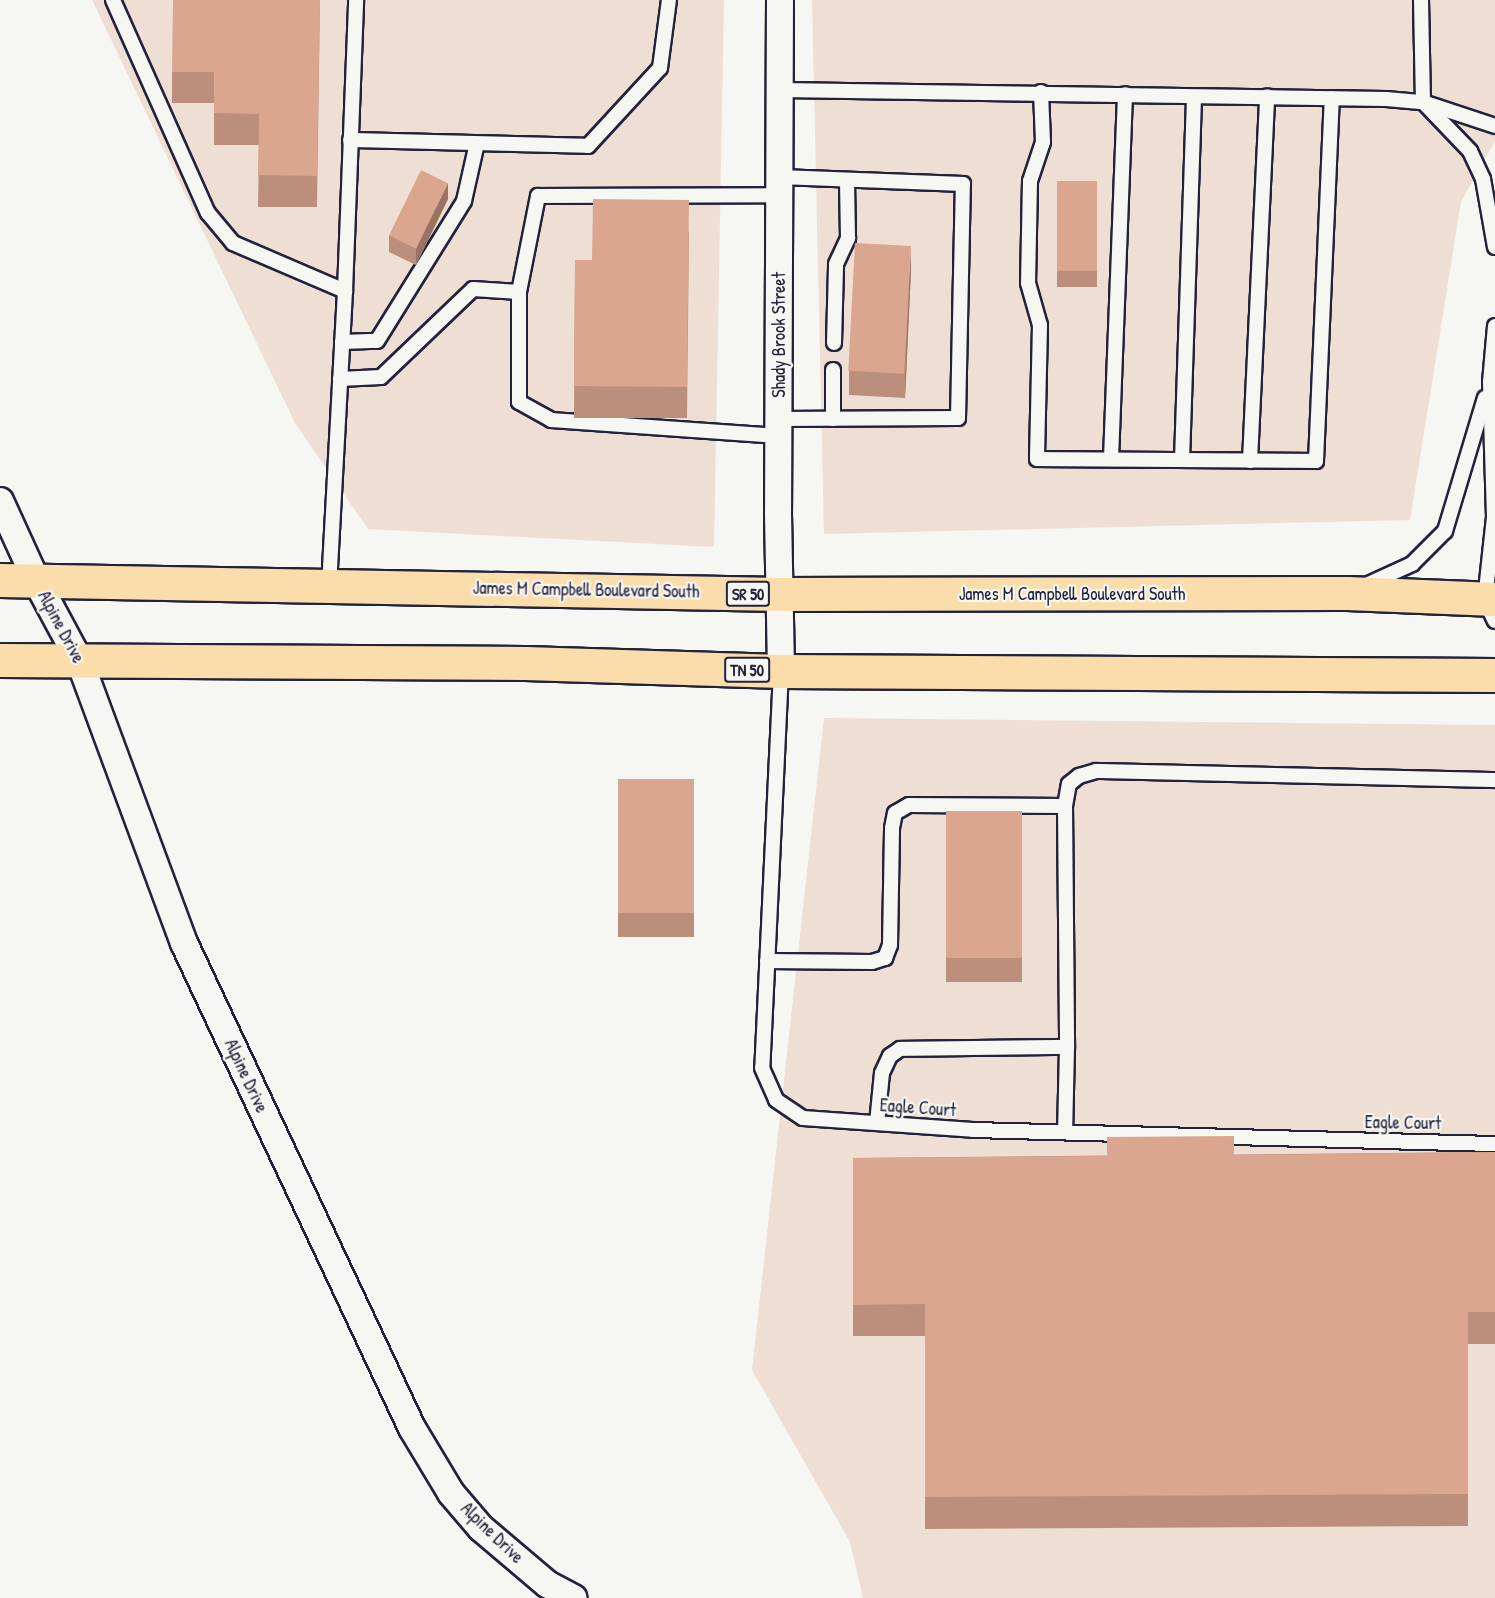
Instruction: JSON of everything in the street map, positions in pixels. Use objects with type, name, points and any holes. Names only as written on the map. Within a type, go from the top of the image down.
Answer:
[{"type":"main road","name":"James M Campbell Boulevard South","points":[[0,580],[781,594],[1347,593],[1492,607]]},
{"type":"main road","name":"TN 50","points":[[0,660],[525,663],[781,671],[1495,675]]},
{"type":"street","name":"Shady Brook Street","points":[[780,0],[778,427],[781,671]]},
{"type":"street","name":"Alpine Drive","points":[[0,501],[36,580],[80,662],[184,943],[412,1428],[452,1493],[481,1528],[547,1584],[573,1598]]},
{"type":"lane","points":[[113,0],[208,213],[233,243],[345,291]]},
{"type":"lane","points":[[329,585],[345,291],[356,0]]},
{"type":"lane","points":[[350,140],[588,146],[660,68],[669,0]]},
{"type":"lane","points":[[1421,0],[1423,102],[1470,151],[1483,179],[1495,247]]},
{"type":"lane","points":[[781,90],[1041,92],[1194,97],[1267,96],[1423,102],[1495,126]]},
{"type":"lane","points":[[1041,92],[1043,142],[1030,181],[1028,283],[1040,324],[1037,459],[1316,461],[1332,98]]},
{"type":"lane","points":[[1111,459],[1125,94]]},
{"type":"lane","points":[[1250,461],[1267,96]]},
{"type":"lane","points":[[1182,460],[1194,97]]},
{"type":"lane","points":[[342,342],[377,341],[464,201],[477,143]]},
{"type":"lane","points":[[834,343],[836,264],[848,238],[847,180]]},
{"type":"lane","points":[[847,180],[963,184],[958,418],[833,418],[778,427],[551,420],[519,402],[519,292],[538,196],[780,186],[847,180]]},
{"type":"lane","points":[[340,379],[381,377],[473,289],[519,292]]},
{"type":"lane","points":[[1492,607],[1494,517],[1490,382],[1495,326]]},
{"type":"lane","points":[[833,418],[834,370]]},
{"type":"lane","points":[[1347,593],[1412,564],[1445,531],[1469,459],[1490,382]]},
{"type":"lane","name":"Eagle Court","points":[[781,671],[762,1068],[776,1100],[803,1118],[1065,1132],[1495,1144]]},
{"type":"lane","points":[[1065,1132],[1067,1047],[1065,806],[1069,784],[1079,776],[1096,771],[1495,780]]},
{"type":"lane","points":[[767,961],[872,962],[885,958],[890,945],[892,828],[895,813],[909,805],[1065,806]]},
{"type":"lane","points":[[877,1123],[882,1073],[890,1056],[900,1049],[1067,1047]]},
{"type":"shaded area","points":[[92,0],[724,0],[714,547],[368,529],[295,423]]},
{"type":"shaded area","points":[[812,0],[1495,0],[1495,141],[1461,202],[1410,520],[824,534]]},
{"type":"shaded area","points":[[824,718],[1495,725],[1495,1598],[863,1598],[850,1542],[752,1370]]},
{"type":"building","points":[[173,0],[320,0],[317,176],[258,175],[259,114],[214,113],[214,72],[172,72]]},
{"type":"building","points":[[421,170],[448,183],[416,249],[389,236]]},
{"type":"building","points":[[1057,181],[1097,181],[1097,271],[1057,271]]},
{"type":"building","points":[[593,199],[689,200],[687,387],[574,386],[575,260],[592,260]]},
{"type":"building","points":[[855,243],[911,246],[904,374],[848,371]]},
{"type":"building","points":[[618,779],[694,779],[694,913],[618,913]]},
{"type":"building","points":[[946,811],[1022,811],[1022,958],[946,958]]},
{"type":"building","points":[[1234,1136],[1234,1155],[1495,1152],[1495,1312],[1468,1312],[1468,1494],[925,1497],[925,1304],[853,1305],[853,1158],[1107,1156],[1107,1137]]}]
